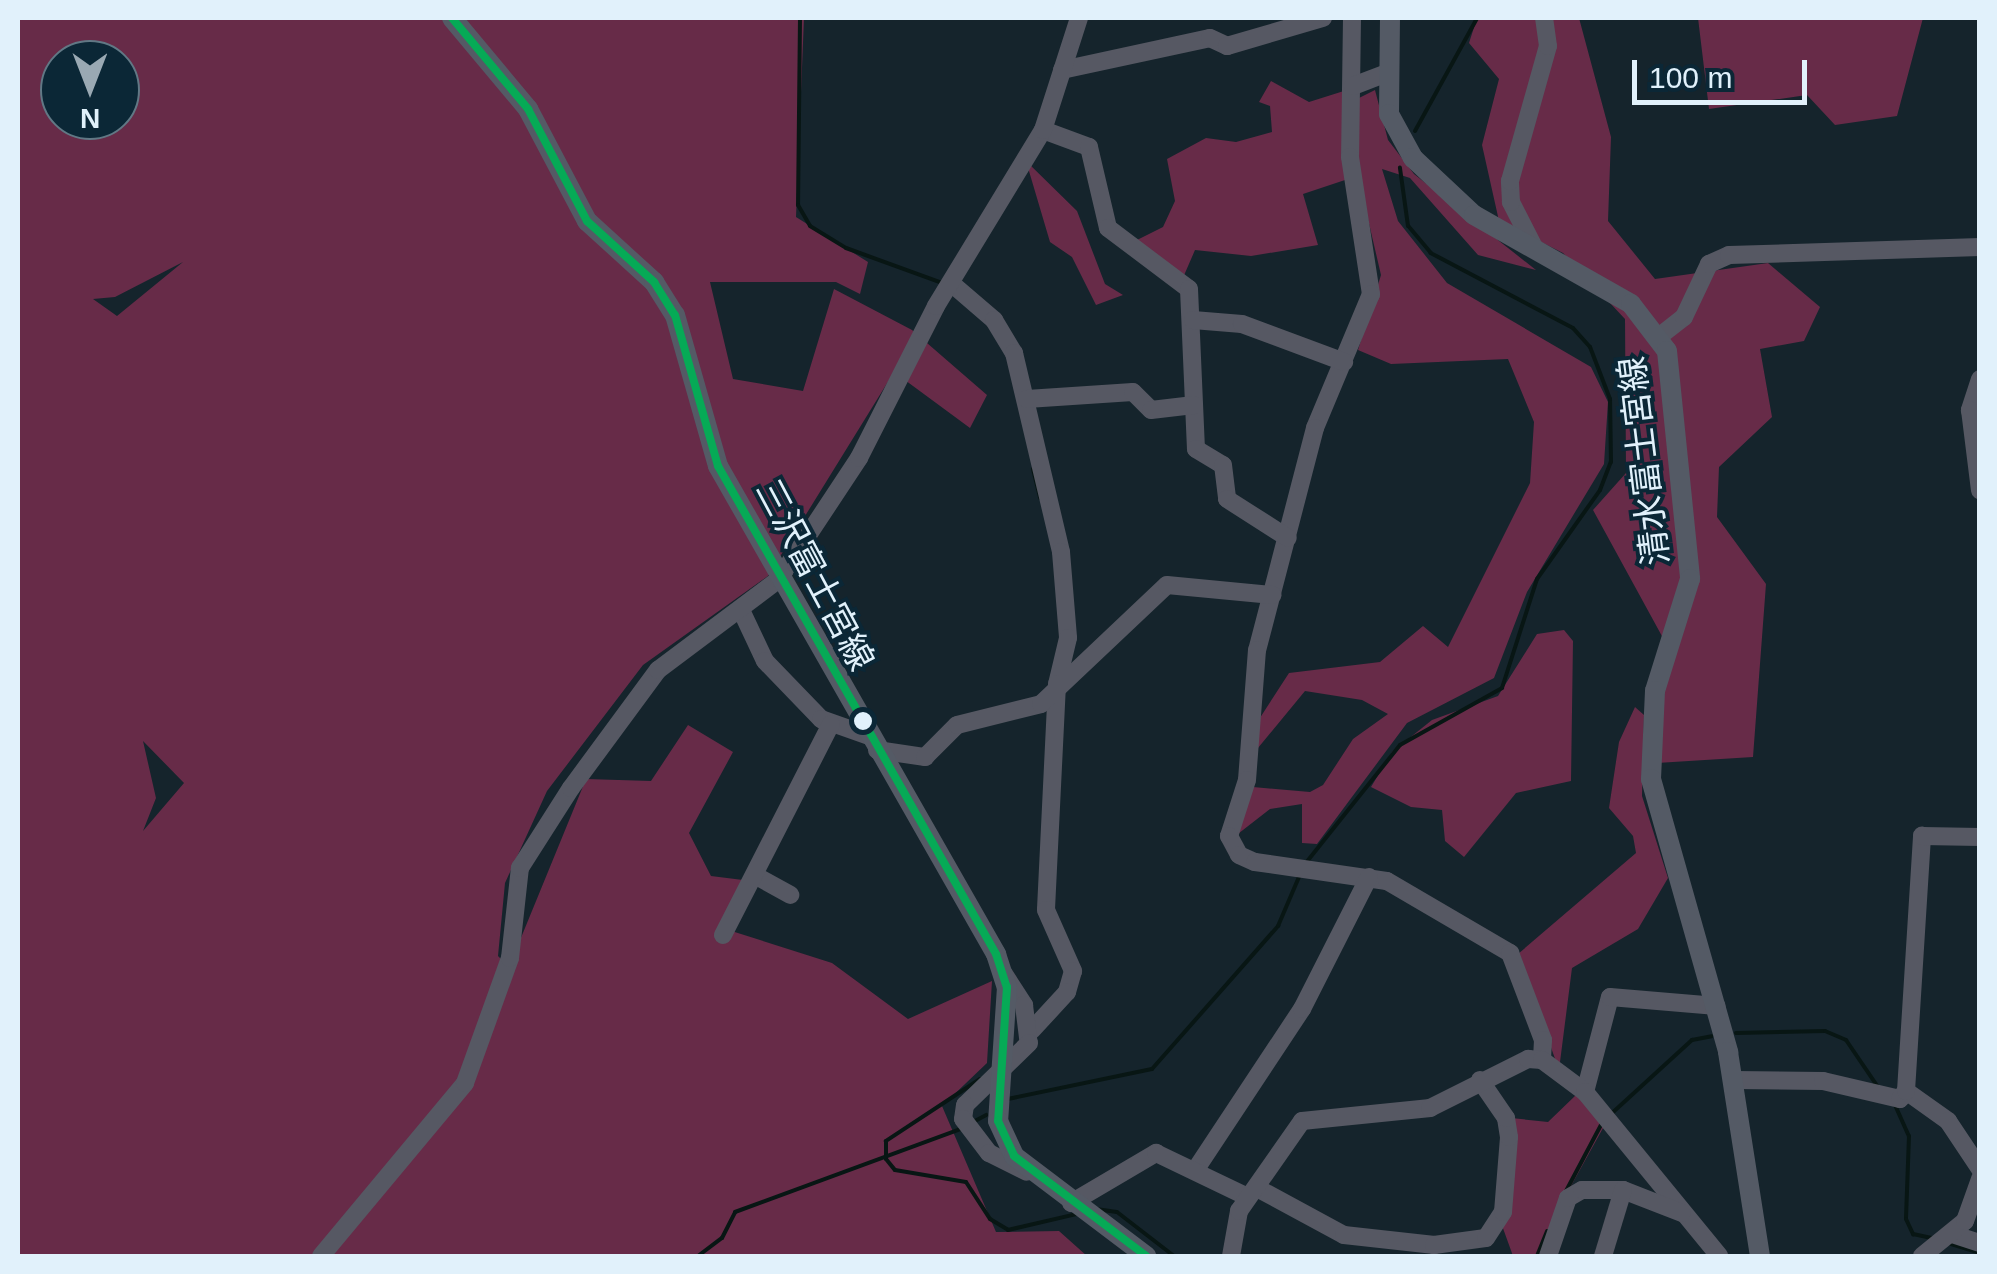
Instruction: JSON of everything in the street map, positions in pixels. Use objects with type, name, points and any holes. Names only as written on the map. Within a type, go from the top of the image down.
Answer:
[{"type":"main road","name":"三沢富士宮線","points":[[452,18],[528,109],[587,221],[654,282],[674,315],[718,466],[1004,974]]},
{"type":"main road","name":"清水富士宮線","points":[[1390,18],[1386,74],[1389,114],[1413,158],[1458,204],[1631,304],[1661,335],[1691,554],[1686,598],[1656,690],[1652,779],[1734,1080],[1760,1256]]},
{"type":"main road","points":[[1004,974],[998,1121],[1027,1172],[1146,1256]]},
{"type":"street","points":[[322,1256],[465,1083],[506,976],[520,868],[570,788],[658,670],[779,579],[860,458],[947,288],[1043,130],[1079,18]]},
{"type":"street","points":[[1062,70],[1210,38],[1227,46],[1323,18]]},
{"type":"street","points":[[1352,18],[1350,157],[1371,294],[1315,428],[1257,650],[1247,780],[1229,836],[1239,855],[1255,862],[1297,866],[1317,877],[1369,877],[1412,892],[1510,953],[1543,1040],[1542,1060]]},
{"type":"street","points":[[1535,249],[1511,202],[1510,181],[1548,46],[1544,18]]},
{"type":"street","points":[[1353,86],[1386,74]]},
{"type":"street","points":[[1043,130],[1089,147],[1108,228],[1189,289],[1196,448],[1222,465],[1228,499],[1288,538]]},
{"type":"street","points":[[1661,335],[1684,317],[1710,264],[1729,255],[1980,247]]},
{"type":"street","points":[[947,288],[1005,335],[1027,399],[1061,552],[1068,638],[1049,699],[1046,910],[1073,971],[1067,992],[1032,1030],[1022,1053],[965,1105],[968,1126],[1001,1162],[1027,1172]]},
{"type":"street","points":[[1193,320],[1242,324],[1344,362]]},
{"type":"street","points":[[1980,379],[1970,410],[1980,490]]},
{"type":"street","points":[[1027,399],[1133,392],[1151,410],[1194,405]]},
{"type":"street","points":[[741,610],[765,661],[831,724],[873,743],[925,757],[957,725],[1049,699],[1167,585],[1273,596]]},
{"type":"street","points":[[723,935],[758,877],[831,724]]},
{"type":"street","points":[[1734,1080],[1824,1080],[1900,1099],[1906,1091],[1922,836],[1980,837]]},
{"type":"street","points":[[758,877],[790,895]]},
{"type":"street","points":[[1196,1169],[1302,1009],[1369,877]]},
{"type":"street","points":[[1004,974],[1032,1030]]},
{"type":"street","points":[[1585,1092],[1610,996],[1716,1006]]},
{"type":"street","points":[[1231,1256],[1252,1192],[1302,1122],[1430,1108],[1510,1063],[1542,1060],[1585,1092],[1718,1256]]},
{"type":"street","points":[[1078,1209],[1121,1181],[1147,1156],[1196,1169],[1344,1235],[1434,1245],[1486,1238],[1503,1212],[1508,1138],[1506,1118],[1480,1080]]},
{"type":"street","points":[[1906,1091],[1948,1122],[1980,1169]]},
{"type":"street","points":[[1922,1256],[1952,1234],[1980,1180]]},
{"type":"street","points":[[1548,1256],[1568,1198],[1603,1186],[1682,1213]]},
{"type":"street","points":[[1602,1256],[1623,1190]]},
{"type":"street","points":[[1952,1234],[1980,1243]]},
{"type":"shaded area","points":[[18,18],[804,18],[796,217],[868,262],[860,294],[836,282],[710,282],[733,379],[803,391],[834,289],[912,330],[987,395],[970,428],[894,372],[768,576],[643,665],[547,791],[505,883],[498,956],[509,967],[586,779],[651,781],[688,725],[733,752],[689,833],[711,876],[751,881],[722,928],[832,963],[908,1019],[992,981],[987,1063],[942,1106],[996,1232],[1059,1231],[1087,1256],[18,1256]],"holes":[[[183,262],[117,316],[93,299],[115,297]],[[143,741],[184,783],[143,831],[156,798]]]},
{"type":"shaded area","points":[[1477,18],[1579,18],[1611,137],[1608,221],[1655,279],[1768,263],[1820,307],[1804,341],[1760,349],[1772,417],[1719,467],[1717,517],[1766,584],[1753,757],[1657,763],[1669,649],[1593,510],[1626,473],[1625,319],[1563,253],[1499,221],[1482,145],[1499,79],[1469,43]]},
{"type":"shaded area","points":[[1698,18],[1923,18],[1897,116],[1835,125],[1807,95],[1709,109]]},
{"type":"shaded area","points":[[1271,81],[1309,102],[1347,90],[1348,179],[1303,194],[1318,245],[1251,256],[1195,250],[1182,280],[1135,241],[1163,227],[1175,201],[1167,159],[1206,138],[1236,142],[1272,132],[1270,106],[1259,102]]},
{"type":"shaded area","points":[[1375,90],[1388,140],[1414,174],[1536,270],[1478,255],[1410,178],[1382,169],[1398,221],[1447,283],[1591,367],[1608,402],[1604,464],[1527,592],[1494,678],[1407,723],[1317,844],[1302,843],[1302,804],[1270,809],[1234,837],[1253,787],[1310,792],[1323,785],[1353,739],[1388,714],[1362,700],[1305,691],[1253,754],[1256,724],[1289,673],[1380,662],[1423,626],[1448,647],[1530,483],[1534,422],[1508,359],[1391,364],[1358,350],[1381,275],[1357,172],[1359,98]]},
{"type":"shaded area","points":[[1026,161],[1077,211],[1105,284],[1123,295],[1096,305],[1072,257],[1050,242]]},
{"type":"shaded area","points":[[1564,630],[1573,641],[1571,781],[1516,793],[1464,857],[1445,841],[1442,810],[1411,807],[1371,787],[1392,752],[1432,720],[1498,696],[1537,634]]},
{"type":"shaded area","points":[[1635,707],[1644,715],[1642,796],[1668,878],[1638,929],[1572,968],[1559,1070],[1518,954],[1636,853],[1633,836],[1609,808],[1619,742]]},
{"type":"shaded area","points":[[1576,1095],[1608,1119],[1566,1195],[1547,1256],[1513,1256],[1500,1220],[1511,1118],[1548,1122]]},
{"type":"waterway","points":[[800,18],[798,205],[810,226],[846,248],[945,284]]},
{"type":"waterway","points":[[1415,131],[1477,18]]},
{"type":"waterway","points":[[1305,864],[1400,745],[1502,688],[1537,579],[1600,490],[1611,462],[1610,399],[1590,347],[1573,328],[1431,253],[1408,226],[1400,168]]},
{"type":"waterway","points":[[1033,469],[1040,498]]},
{"type":"waterway","points":[[1008,1099],[1152,1069],[1278,926],[1299,877]]},
{"type":"waterway","points":[[1736,1033],[1825,1031],[1846,1040],[1878,1087]]},
{"type":"waterway","points":[[1611,1114],[1692,1040],[1712,1036]]},
{"type":"waterway","points":[[980,1079],[886,1141],[886,1159],[895,1170],[966,1182],[990,1219],[1008,1230],[1077,1214]]},
{"type":"waterway","points":[[1895,1105],[1909,1136],[1906,1219],[1913,1234],[1932,1238]]},
{"type":"waterway","points":[[973,1122],[986,1115]]},
{"type":"waterway","points":[[1566,1191],[1601,1125]]},
{"type":"waterway","points":[[698,1256],[722,1238],[735,1212],[960,1129]]},
{"type":"waterway","points":[[1096,1209],[1117,1212],[1174,1256]]},
{"type":"waterway","points":[[1537,1256],[1547,1231]]},
{"type":"waterway","points":[[1951,1244],[1980,1253]]},
{"type":"transit line","points":[[452,18],[528,109],[587,221],[654,282],[675,315],[718,466],[996,954],[1007,987],[998,1121],[1014,1156],[1146,1256]]}]
